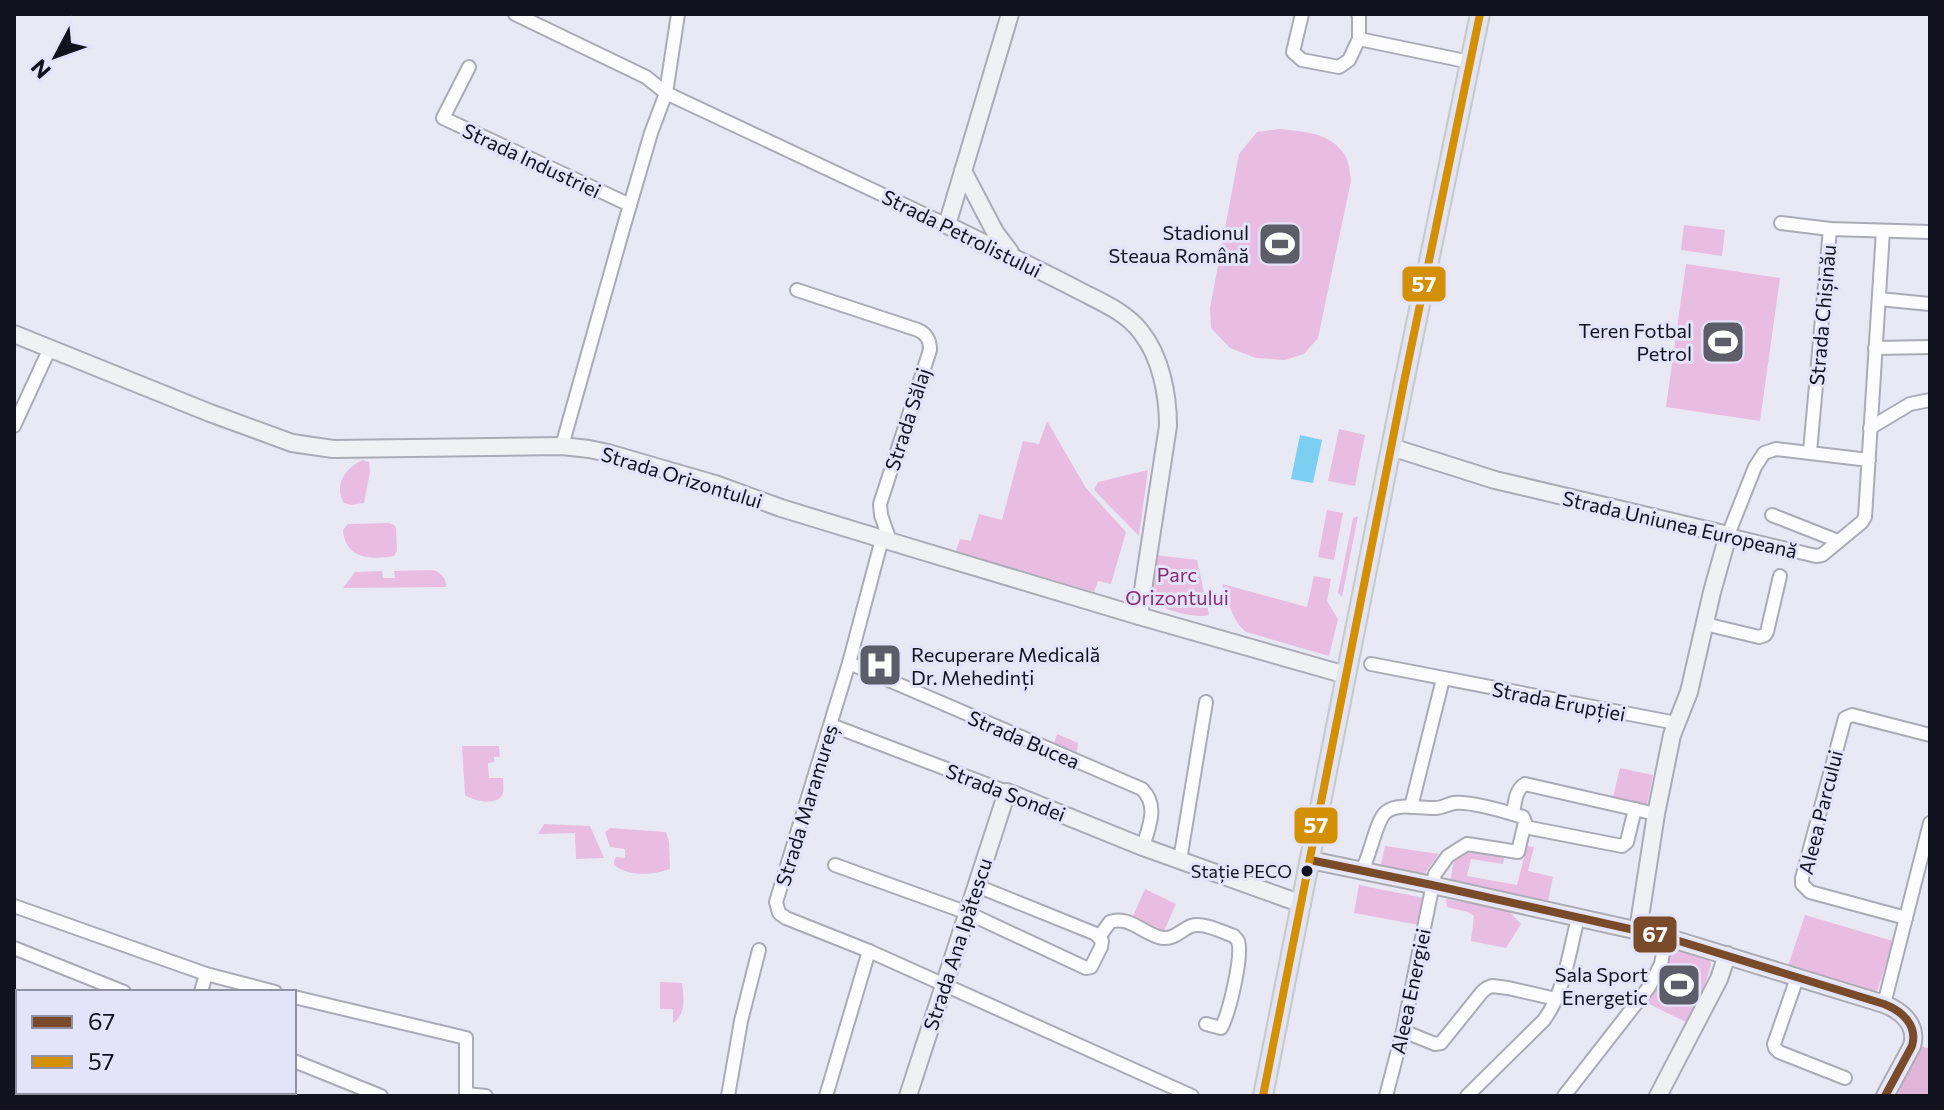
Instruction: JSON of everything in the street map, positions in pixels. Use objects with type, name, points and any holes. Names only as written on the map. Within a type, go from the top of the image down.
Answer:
[{"type":"main road","points":[[1263,1096],[1480,14]]},
{"type":"street","name":"Strada Petrolistului","points":[[515,14],[646,77],[666,93],[1017,259],[1086,294],[1136,325],[1148,341],[1160,372],[1168,408],[1167,441],[1139,616]]},
{"type":"street","points":[[562,446],[651,133],[666,93],[678,14]]},
{"type":"street","points":[[947,225],[1010,14]]},
{"type":"street","points":[[1302,14],[1293,52],[1302,60],[1339,67],[1349,60],[1359,39],[1358,14]]},
{"type":"street","points":[[1359,39],[1470,62]]},
{"type":"street","name":"Strada Industriei","points":[[469,67],[443,118],[630,205]]},
{"type":"street","points":[[963,171],[1000,240],[1017,259]]},
{"type":"street","points":[[1781,223],[1830,229]]},
{"type":"street","name":"Strada Chișinău","points":[[1810,452],[1830,229],[1930,232]]},
{"type":"street","name":"Strada Uniunea Europeană","points":[[1391,447],[1495,480],[1822,555],[1865,517],[1883,231]]},
{"type":"street","name":"Strada Sălaj","points":[[797,290],[918,330],[927,336],[930,343],[880,504],[886,540]]},
{"type":"street","points":[[1879,299],[1930,304]]},
{"type":"street","name":"Strada Orizontului","points":[[14,334],[292,443],[333,449],[562,446],[608,453],[886,540],[1346,675]]},
{"type":"street","points":[[1875,348],[1930,347]]},
{"type":"street","points":[[14,426],[50,348]]},
{"type":"street","points":[[1870,428],[1910,404],[1930,400]]},
{"type":"street","points":[[1638,930],[1656,814],[1676,723],[1689,692],[1728,535],[1755,467],[1764,453],[1776,449],[1869,460]]},
{"type":"street","points":[[1772,515],[1838,541]]},
{"type":"street","name":"Strada Maramureș","points":[[886,540],[776,906],[781,916],[869,951],[1192,1096]]},
{"type":"street","points":[[1705,624],[1759,637],[1765,635],[1780,576]]},
{"type":"street","name":"Strada Bucea","points":[[849,663],[1142,789],[1151,801],[1153,813],[1143,847]]},
{"type":"street","name":"Strada Erupției","points":[[1371,664],[1676,723]]},
{"type":"street","points":[[1411,807],[1443,679]]},
{"type":"street","points":[[1180,860],[1206,702]]},
{"type":"street","name":"Aleea Parcului","points":[[1906,918],[1810,892],[1802,884],[1802,878],[1845,718],[1852,715],[1930,735]]},
{"type":"street","name":"Strada Sondei","points":[[831,725],[1143,847],[1302,904]]},
{"type":"street","points":[[1513,814],[1517,793],[1525,784],[1656,814]]},
{"type":"street","name":"Strada Ana Ipătescu","points":[[908,1096],[1007,792]]},
{"type":"street","points":[[1362,870],[1381,819],[1386,812],[1395,808],[1439,808],[1456,803],[1523,817],[1525,827],[1518,852],[1467,844],[1442,862],[1432,885]]},
{"type":"street","points":[[1525,827],[1622,846],[1627,842],[1635,809]]},
{"type":"street","points":[[1884,1004],[1930,823]]},
{"type":"street","points":[[1310,860],[1666,937],[1895,1008],[1908,1019],[1914,1037],[1885,1096]]},
{"type":"street","points":[[835,865],[968,913],[1086,968],[1091,967],[1101,947],[1099,937],[977,886]]},
{"type":"street","name":"Aleea Energiei","points":[[1386,1096],[1403,1031],[1432,885]]},
{"type":"street","points":[[14,906],[206,974],[267,990]]},
{"type":"street","points":[[1467,1096],[1544,1020],[1563,980],[1578,918]]},
{"type":"street","points":[[1099,937],[1110,922],[1121,920],[1164,938],[1172,938],[1191,926],[1200,925],[1234,936],[1239,944],[1233,997],[1221,1028],[1206,1024]]},
{"type":"street","points":[[1564,1096],[1649,987],[1661,964],[1666,937]]},
{"type":"street","points":[[14,948],[119,990]]},
{"type":"street","points":[[728,1096],[741,1021],[759,950]]},
{"type":"street","points":[[826,1096],[869,951]]},
{"type":"street","points":[[1658,1096],[1719,979],[1727,955]]},
{"type":"street","points":[[202,990],[206,974]]},
{"type":"street","points":[[1797,978],[1775,1048],[1845,1078]]},
{"type":"street","points":[[1403,1031],[1435,1044],[1441,1043],[1482,992],[1492,986],[1556,999]]},
{"type":"street","points":[[296,997],[466,1038],[466,1095],[486,1096]]},
{"type":"street","points":[[296,1062],[381,1096]]},
{"type":"green space","name":"Stadionul Steaua Română","points":[[1280,129],[1316,134],[1339,147],[1346,158],[1351,181],[1318,338],[1304,354],[1285,360],[1256,358],[1230,348],[1211,328],[1210,308],[1239,154],[1257,132]]},
{"type":"green space","points":[[1684,225],[1725,230],[1722,256],[1681,250]]},
{"type":"green space","name":"Teren Fotbal Petrol","points":[[1686,264],[1780,278],[1760,421],[1666,407]]},
{"type":"green space","points":[[1047,421],[1086,488],[1126,532],[1111,584],[1098,581],[1094,592],[956,551],[960,539],[971,541],[979,514],[1002,520],[1023,441],[1039,444]]},
{"type":"green space","points":[[1339,429],[1365,435],[1355,486],[1328,481]]},
{"type":"green space","points":[[363,460],[369,462],[370,472],[364,503],[344,503],[340,490],[343,477],[351,467]]},
{"type":"green space","points":[[1148,470],[1139,536],[1094,490],[1098,482]]},
{"type":"green space","points":[[1327,510],[1343,513],[1334,560],[1318,557]]},
{"type":"green space","points":[[1358,516],[1342,597],[1338,593],[1353,518]]},
{"type":"green space","points":[[389,523],[396,528],[397,551],[394,556],[377,558],[361,555],[354,552],[345,540],[343,530],[348,524]]},
{"type":"green space","name":"Parc Orizontului","points":[[1155,555],[1197,560],[1209,615],[1178,613],[1151,599]]},
{"type":"green space","points":[[433,570],[442,576],[446,587],[343,588],[355,572],[382,571],[383,578],[395,578],[394,571]]},
{"type":"green space","points":[[1314,576],[1331,579],[1327,601],[1338,619],[1329,656],[1246,632],[1234,616],[1222,584],[1307,607]]},
{"type":"green space","points":[[1057,734],[1078,743],[1076,756],[1053,747]]},
{"type":"green space","points":[[462,746],[499,746],[500,757],[494,757],[494,762],[488,763],[489,778],[503,778],[501,797],[486,802],[465,795]]},
{"type":"green space","points":[[1620,768],[1653,775],[1647,805],[1613,797]]},
{"type":"green space","points":[[544,824],[590,826],[604,858],[576,859],[575,833],[538,834]]},
{"type":"green space","points":[[610,828],[666,832],[670,869],[641,874],[626,872],[614,865],[616,857],[625,858],[625,849],[610,847],[605,832]]},
{"type":"green space","points":[[1385,846],[1439,854],[1424,874],[1380,868]]},
{"type":"green space","points":[[1527,846],[1534,847],[1528,871],[1553,877],[1548,901],[1450,882],[1455,854],[1465,847],[1505,854],[1503,864],[1471,859],[1467,876],[1517,885]]},
{"type":"green space","points":[[1359,885],[1424,898],[1419,925],[1354,913]]},
{"type":"green space","points":[[1145,889],[1176,904],[1164,931],[1133,916]]},
{"type":"green space","points":[[1446,899],[1509,911],[1521,924],[1506,948],[1471,941],[1474,916],[1447,907]]},
{"type":"green space","points":[[1805,915],[1893,941],[1876,995],[1788,966]]},
{"type":"green space","name":"Sala Sport Energetic","points":[[1670,943],[1708,957],[1711,964],[1702,995],[1688,1023],[1645,1002]]},
{"type":"green space","points":[[660,982],[682,983],[682,1010],[673,1023],[673,1009],[660,1009]]},
{"type":"shaded area","points":[[1921,1046],[1930,1049],[1930,1096],[1897,1096]]},
{"type":"water","points":[[1300,435],[1322,440],[1313,483],[1291,479]]},
{"type":"transit line","name":"57","points":[[1263,1096],[1480,14]]},
{"type":"transit line","name":"67","points":[[1310,860],[1666,937],[1884,1004],[1907,1020],[1913,1032],[1912,1046],[1885,1096]]},
{"type":"place","name":"Stadionul Steaua Română","points":[[1280,244]]},
{"type":"place","name":"Teren Fotbal Petrol","points":[[1723,342]]},
{"type":"place","name":"Recuperare Medicală Dr. Mehedinți","points":[[880,665]]},
{"type":"place","name":"Stație PECO","points":[[1307,871]]},
{"type":"place","name":"Sala Sport Energetic","points":[[1679,985]]}]
